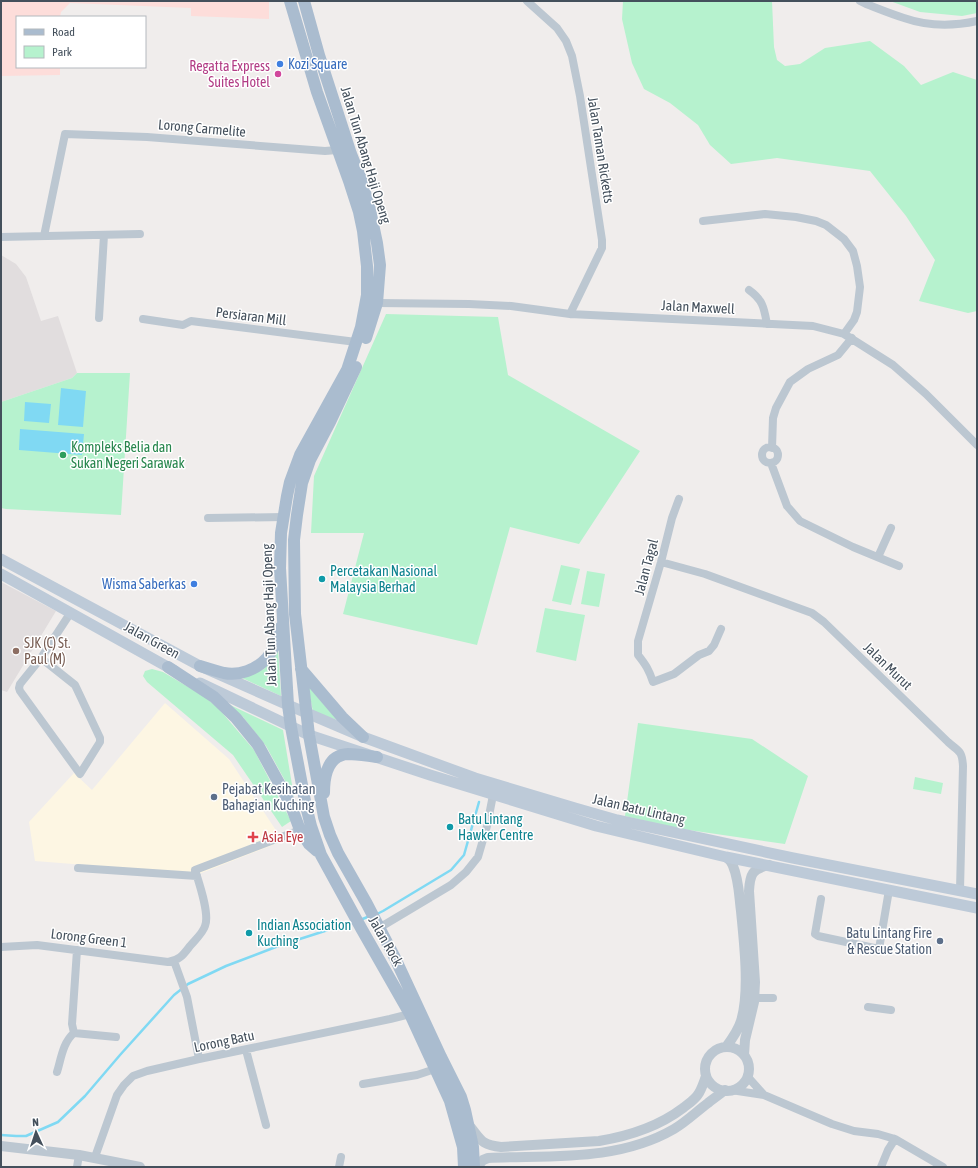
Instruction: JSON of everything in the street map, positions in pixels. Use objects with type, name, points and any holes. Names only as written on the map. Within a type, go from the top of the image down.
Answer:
[{"type":"main road","name":"Jalan Tun Abang Haji Openg","points":[[290,1],[317,92],[359,212],[363,231],[367,294],[361,327],[346,370],[300,455],[290,482],[281,539],[280,568],[290,727]]},
{"type":"main road","name":"Jalan Tun Abang Haji Openg","points":[[304,1],[319,55],[370,210],[380,265],[377,303],[355,372],[310,460],[302,484],[297,515],[294,540],[295,614],[309,735]]},
{"type":"main road","name":"Jalan Green","points":[[1,559],[200,666],[306,713]]},
{"type":"main road","name":"Jalan Green","points":[[1,574],[168,667],[309,735]]},
{"type":"main road","points":[[200,666],[224,673],[238,674],[246,672],[259,665],[268,658],[277,640],[283,619]]},
{"type":"main road","points":[[168,667],[214,697],[236,718],[258,745],[290,803],[300,830],[310,844],[321,855]]},
{"type":"main road","points":[[301,669],[342,717],[364,737]]},
{"type":"main road","name":"Jalan Batu Lintang","points":[[306,713],[364,737],[474,778],[617,820],[793,858],[977,894]]},
{"type":"main road","name":"Jalan Rock","points":[[290,727],[306,806],[321,855],[410,1014],[450,1101],[463,1147],[464,1167]]},
{"type":"main road","name":"Jalan Batu Lintang","points":[[309,735],[493,795],[522,802],[596,826],[726,856],[977,908]]},
{"type":"main road","name":"Jalan Rock","points":[[309,735],[324,817],[330,835],[338,853],[395,958],[441,1057],[461,1096],[476,1167]]},
{"type":"main road","points":[[324,817],[324,784],[327,769],[330,764],[339,756],[348,754],[377,757]]},
{"type":"street","name":"Jalan Taman Ricketts","points":[[528,1],[557,28],[566,41],[572,56],[580,96],[602,240],[602,248],[570,314]]},
{"type":"street","points":[[860,1],[905,19],[926,23],[948,24],[977,21]]},
{"type":"street","name":"Lorong Carmelite","points":[[44,236],[65,134],[147,137],[325,151],[337,150]]},
{"type":"street","points":[[703,221],[765,214],[796,217],[816,221],[826,226],[844,239],[853,251],[860,287],[857,312],[854,320],[844,334]]},
{"type":"street","points":[[1,237],[104,236],[140,234]]},
{"type":"street","points":[[99,318],[104,236]]},
{"type":"street","points":[[749,290],[756,294],[761,300],[767,324]]},
{"type":"street","name":"Jalan Maxwell","points":[[377,303],[511,306],[570,314],[813,326],[844,334],[893,365],[926,394],[977,445]]},
{"type":"street","name":"Persiaran Mill","points":[[143,319],[183,325],[191,321],[356,342]]},
{"type":"street","points":[[852,338],[838,355],[808,369],[790,382],[776,408],[772,448],[775,449],[778,454],[776,460],[771,463],[787,506],[800,521],[854,547],[899,566]]},
{"type":"street","name":"Jalan Tagal","points":[[679,499],[672,518],[638,641],[638,656],[647,667],[653,682],[674,674],[699,655],[709,651],[714,645],[721,629]]},
{"type":"street","points":[[208,518],[284,517]]},
{"type":"street","points":[[878,557],[891,528]]},
{"type":"street","name":"Jalan Murut","points":[[661,562],[705,574],[812,613],[824,622],[961,753],[963,766],[960,890]]},
{"type":"street","points":[[41,658],[75,685],[100,738],[100,742],[80,774],[19,688],[20,684],[41,658],[71,612]]},
{"type":"street","points":[[377,925],[451,886],[466,872],[478,857],[487,826],[493,795]]},
{"type":"street","points":[[199,1059],[187,997],[174,961],[180,958],[196,940],[205,927],[207,919],[196,870],[300,830]]},
{"type":"street","points":[[726,856],[733,864],[737,878],[743,932],[746,982],[741,1020],[734,1036],[726,1047]]},
{"type":"street","points":[[744,1055],[745,1040],[755,998],[749,891],[750,878],[755,870],[769,865]]},
{"type":"street","points":[[78,868],[197,876]]},
{"type":"street","points":[[822,899],[815,934],[818,936],[879,949],[889,890]]},
{"type":"street","name":"Lorong Green 1","points":[[1,947],[37,945],[168,962],[174,961]]},
{"type":"street","points":[[74,1034],[72,1024],[76,950]]},
{"type":"street","points":[[755,998],[773,998]]},
{"type":"street","points":[[868,1007],[891,1010]]},
{"type":"street","name":"Lorong Batu","points":[[95,1157],[117,1095],[133,1076],[147,1071],[199,1059],[410,1014]]},
{"type":"street","points":[[57,1072],[67,1040],[74,1034],[116,1037]]},
{"type":"street","points":[[476,1167],[483,1160],[488,1158],[600,1154],[634,1146],[673,1130],[728,1090],[738,1087],[748,1076],[749,1069],[744,1055],[736,1049],[726,1047],[718,1049],[707,1059],[705,1067],[706,1076],[714,1087],[721,1090],[728,1090],[764,1095],[832,1124],[854,1131],[878,1134],[895,1139],[943,1167]]},
{"type":"street","points":[[246,1050],[266,1125]]},
{"type":"street","points":[[363,1084],[417,1075],[435,1069]]},
{"type":"street","points":[[468,1124],[483,1142],[491,1146],[501,1147],[610,1139],[649,1128],[667,1119],[692,1102],[699,1093],[706,1076]]},
{"type":"street","points":[[748,1076],[764,1095]]},
{"type":"street","points":[[881,1167],[888,1150],[895,1139]]},
{"type":"street","points":[[1,1146],[95,1157],[140,1167]]},
{"type":"street","points":[[77,1167],[78,1155]]},
{"type":"street","points":[[339,1167],[340,1157]]},
{"type":"shaded area","points":[[1,1],[269,1],[269,19],[191,16],[191,8],[70,3],[61,12],[60,16],[16,16],[16,68],[60,68],[60,75],[1,76]]},
{"type":"shaded area","points":[[1,255],[16,264],[26,277],[41,321],[58,316],[77,373],[72,378],[1,402]]},
{"type":"shaded area","name":"SJK (C) St. Paul (M)","points":[[1,582],[56,611],[7,692],[1,690]]},
{"type":"shaded area","points":[[165,703],[229,759],[283,841],[199,874],[35,861],[29,822],[74,773],[92,790]]},
{"type":"green space","points":[[623,1],[772,1],[774,47],[777,60],[785,66],[800,64],[825,48],[870,41],[904,66],[921,85],[953,72],[977,80],[977,311],[968,313],[919,301],[935,260],[906,216],[870,171],[777,158],[731,164],[710,145],[698,125],[670,103],[644,89],[632,63],[622,19]]},
{"type":"green space","points":[[890,1],[977,1],[977,13],[962,16],[920,12]]},
{"type":"green space","points":[[386,314],[498,317],[508,375],[640,451],[579,544],[510,527],[477,645],[343,614],[364,533],[311,533],[314,476]]},
{"type":"green space","name":"Kompleks Belia dan Sukan Negeri Sarawak","points":[[77,373],[130,373],[121,515],[1,508],[1,402],[72,378]]},
{"type":"green space","points":[[561,565],[580,569],[571,605],[552,601]]},
{"type":"green space","points":[[587,571],[605,574],[599,607],[581,604]]},
{"type":"green space","points":[[545,608],[585,615],[576,661],[536,652]]},
{"type":"green space","points":[[278,649],[281,696],[240,677],[264,669]]},
{"type":"green space","points":[[152,669],[163,672],[205,697],[219,709],[254,750],[291,821],[282,827],[233,755],[147,682],[143,676],[145,671]]},
{"type":"green space","points":[[308,686],[337,720],[313,712]]},
{"type":"green space","points":[[226,703],[283,730],[294,797],[266,746],[243,717]]},
{"type":"green space","points":[[638,723],[752,739],[808,776],[785,844],[675,828],[625,816]]},
{"type":"green space","points":[[915,777],[943,783],[941,794],[913,789]]},
{"type":"water","points":[[61,388],[86,391],[83,427],[58,425]]},
{"type":"water","points":[[25,402],[51,404],[49,423],[24,421]]},
{"type":"water","points":[[20,429],[84,434],[82,455],[19,450]]},
{"type":"waterway","points":[[377,914],[451,870],[464,855],[479,802]]},
{"type":"waterway","points":[[360,920],[370,916]]},
{"type":"waterway","points":[[1,1135],[26,1136],[58,1122],[85,1096],[174,995],[188,984],[226,966],[281,945],[353,922]]},
{"type":"place","name":"Kozi Square","points":[[280,64]]},
{"type":"place","name":"Regatta Express Suites Hotel","points":[[278,74]]},
{"type":"place","name":"Kompleks Belia dan Sukan Negeri Sarawak","points":[[63,455]]},
{"type":"place","name":"Percetakan Nasional Malaysia Berhad","points":[[322,579]]},
{"type":"place","name":"Wisma Saberkas","points":[[194,584]]},
{"type":"place","name":"SJK (C) St. Paul (M)","points":[[16,651]]},
{"type":"place","name":"Pejabat Kesihatan Bahagian Kuching","points":[[214,797]]},
{"type":"place","name":"Batu Lintang Hawker Centre","points":[[450,827]]},
{"type":"place","name":"Asia Eye","points":[[253,837]]},
{"type":"place","name":"Indian Association Kuching","points":[[249,933]]},
{"type":"place","name":"Batu Lintang Fire & Rescue Station","points":[[940,941]]}]
